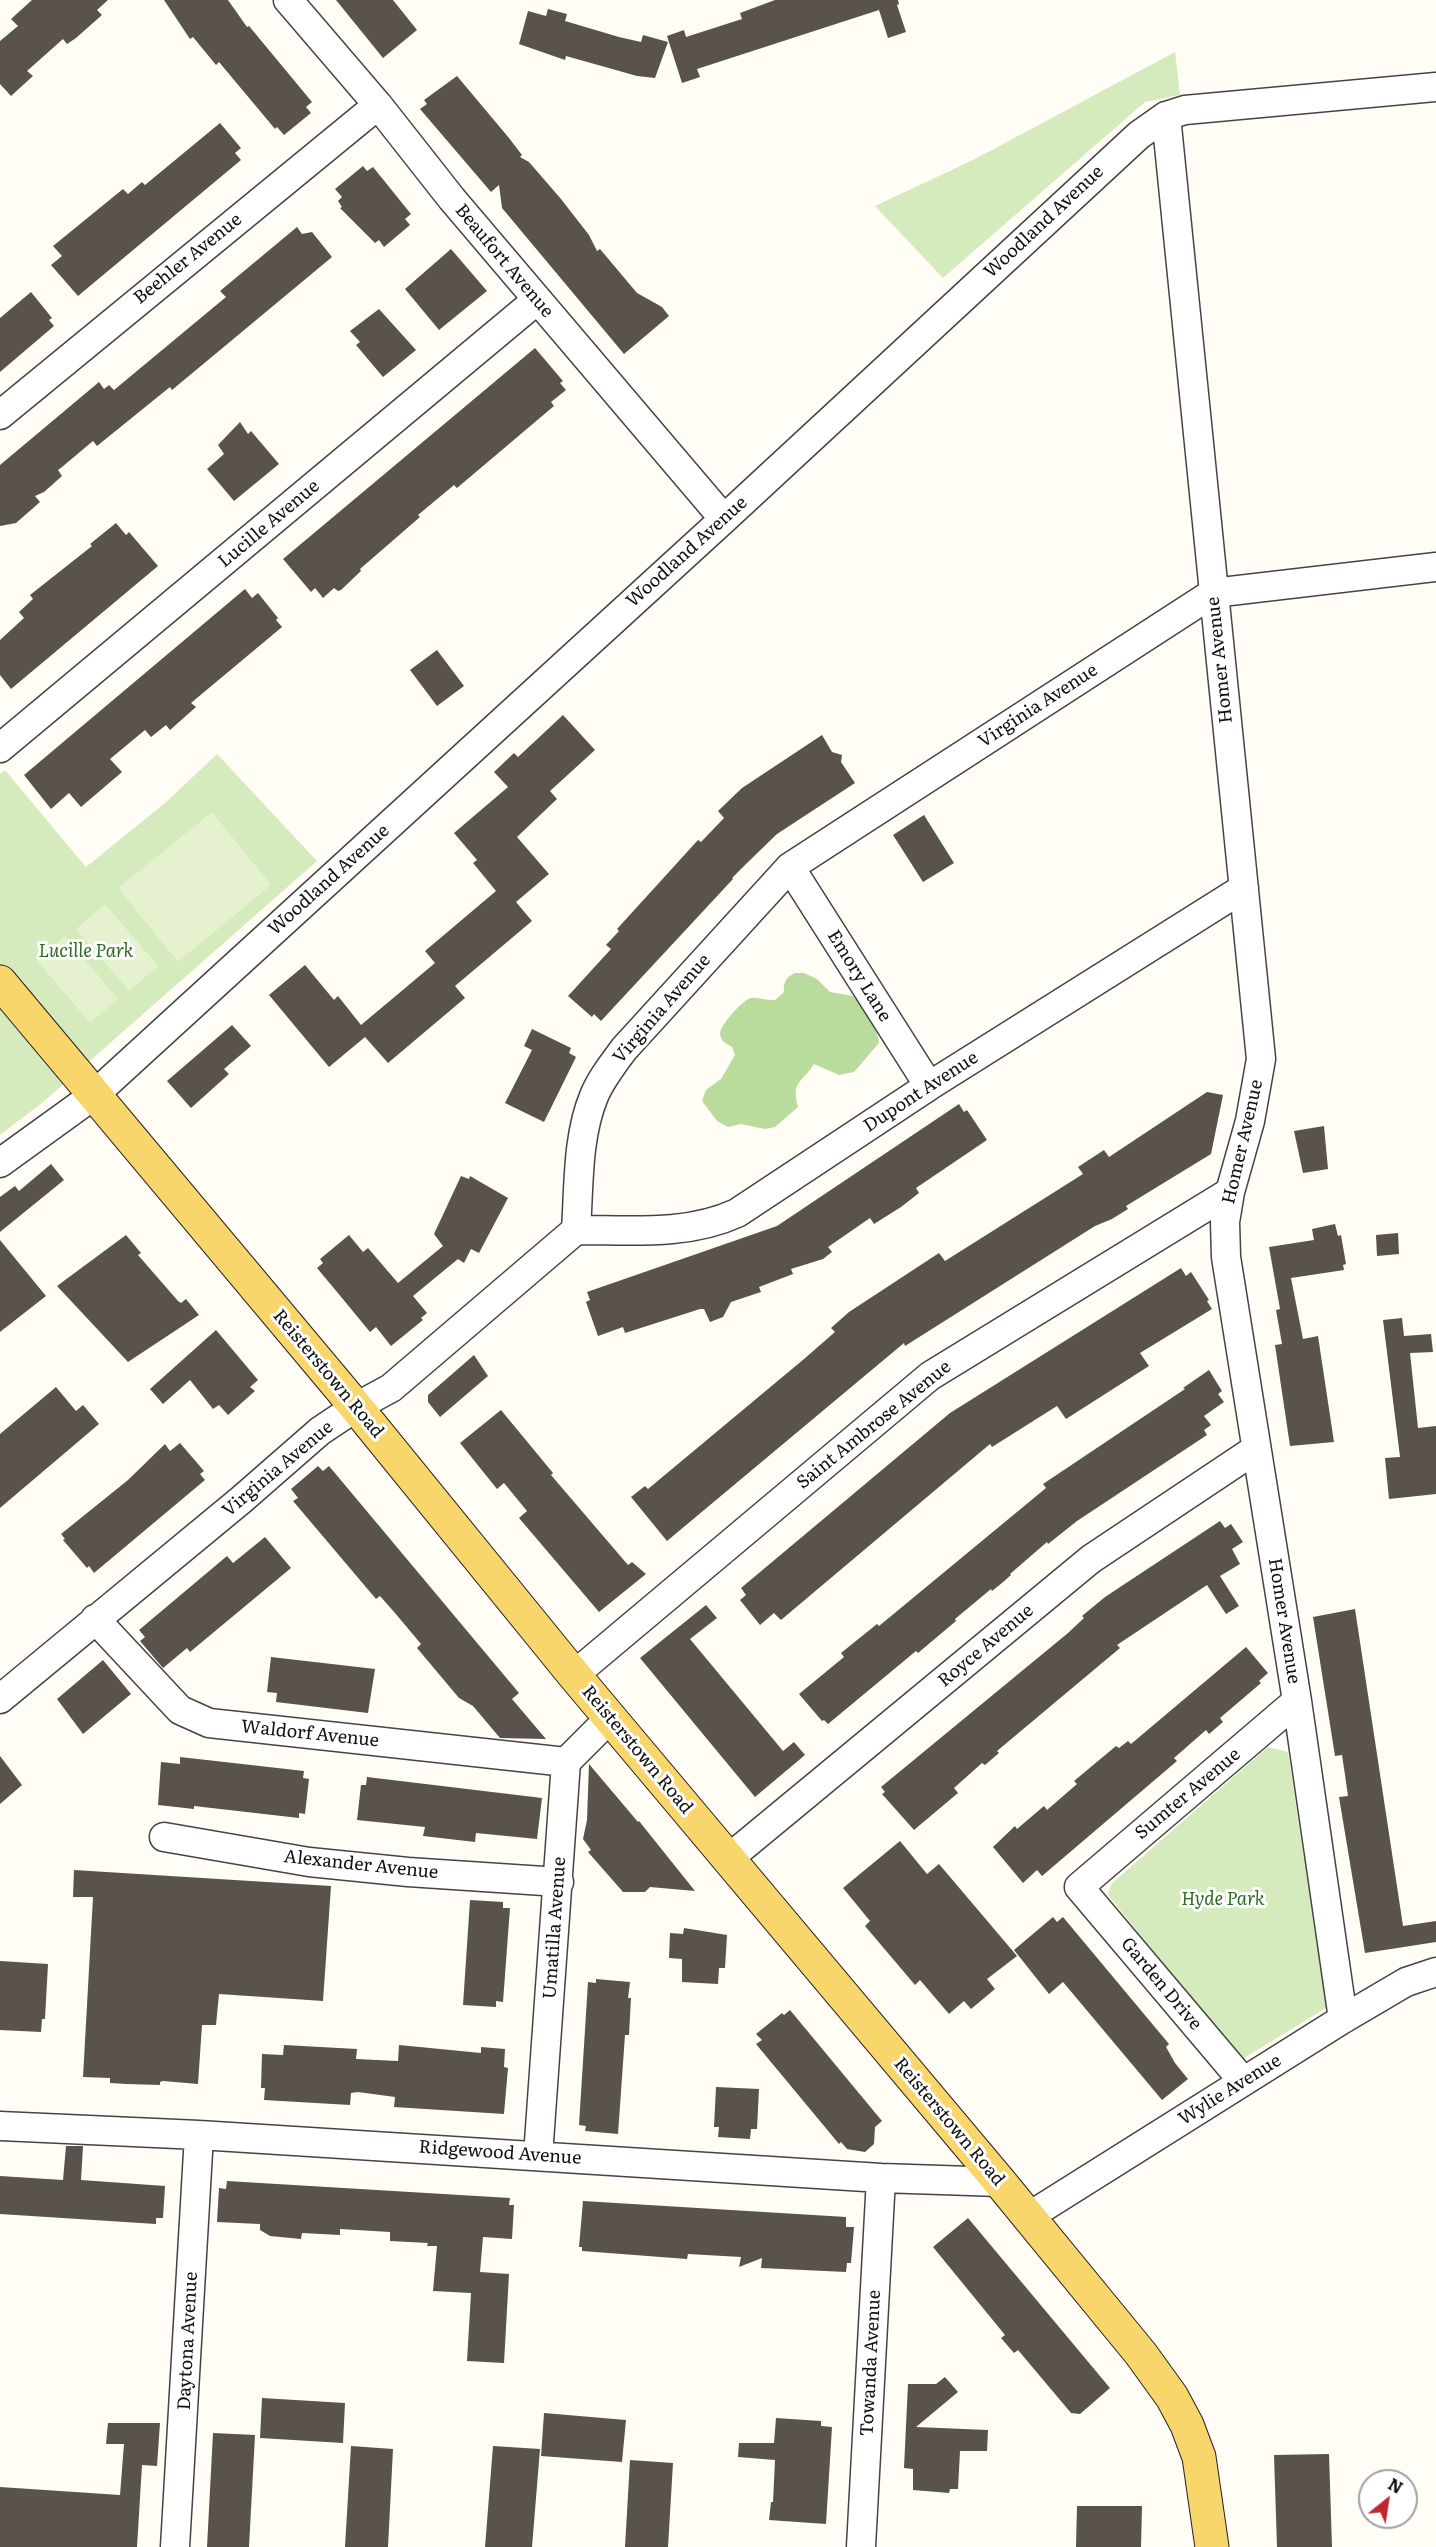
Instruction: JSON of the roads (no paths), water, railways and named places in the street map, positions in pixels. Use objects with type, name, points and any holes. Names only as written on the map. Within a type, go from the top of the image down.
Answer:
[{"type":"main road","name":"Reisterstown Road","points":[[0,982],[356,1407],[574,1675],[1000,2182],[1141,2354],[1172,2397],[1188,2425],[1199,2457],[1212,2547]]},
{"type":"street","name":"Beaufort Avenue","points":[[288,0],[378,105],[452,199],[724,519]]},
{"type":"street","name":"Woodland Avenue","points":[[0,1163],[94,1095],[724,519],[1139,135],[1166,116],[1185,110],[1436,87]]},
{"type":"street","name":"Beehler Avenue","points":[[0,415],[378,105]]},
{"type":"street","name":"Homer Avenue","points":[[1166,116],[1261,1059],[1250,1121],[1230,1192],[1225,1222],[1226,1257],[1298,1701],[1343,2019]]},
{"type":"street","name":"Lucille Avenue","points":[[0,748],[537,300]]},
{"type":"street","name":"Virginia Avenue","points":[[0,1699],[241,1500],[320,1431],[356,1407],[391,1388],[576,1230],[585,1128],[594,1096],[605,1076],[624,1049],[790,867],[1213,593],[1436,567]]},
{"type":"street","name":"Emory Lane","points":[[790,867],[929,1086]]},
{"type":"street","name":"Dupont Avenue","points":[[576,1230],[664,1230],[718,1221],[745,1208],[929,1086],[1244,888]]},
{"type":"street","name":"Saint Ambrose Avenue","points":[[574,1675],[930,1376],[1230,1192]]},
{"type":"street","name":"Royce Avenue","points":[[728,1858],[1090,1559],[1256,1449]]},
{"type":"street","name":"Waldorf Avenue","points":[[95,1619],[180,1710],[209,1723],[566,1762]]},
{"type":"street","name":"Sumter Avenue","points":[[1079,1887],[1298,1701]]},
{"type":"street","points":[[566,1762],[610,1718]]},
{"type":"street","name":"Umatilla Avenue","points":[[538,2156],[566,1762]]},
{"type":"street","name":"Alexander Avenue","points":[[164,1837],[309,1862],[408,1872],[559,1882]]},
{"type":"street","name":"Garden Drive","points":[[1079,1887],[1243,2081]]},
{"type":"street","name":"Wylie Avenue","points":[[1028,2217],[1343,2019],[1406,1982],[1436,1972]]},
{"type":"street","name":"Ridgewood Avenue","points":[[0,2126],[199,2135],[881,2178],[1000,2182]]},
{"type":"street","name":"Daytona Avenue","points":[[175,2547],[199,2135]]},
{"type":"street","name":"Towanda Avenue","points":[[861,2547],[881,2178]]},
{"type":"park label","name":"Lucille Park","points":[[86,952]]},
{"type":"park label","name":"Hyde Park","points":[[1223,1900]]}]
